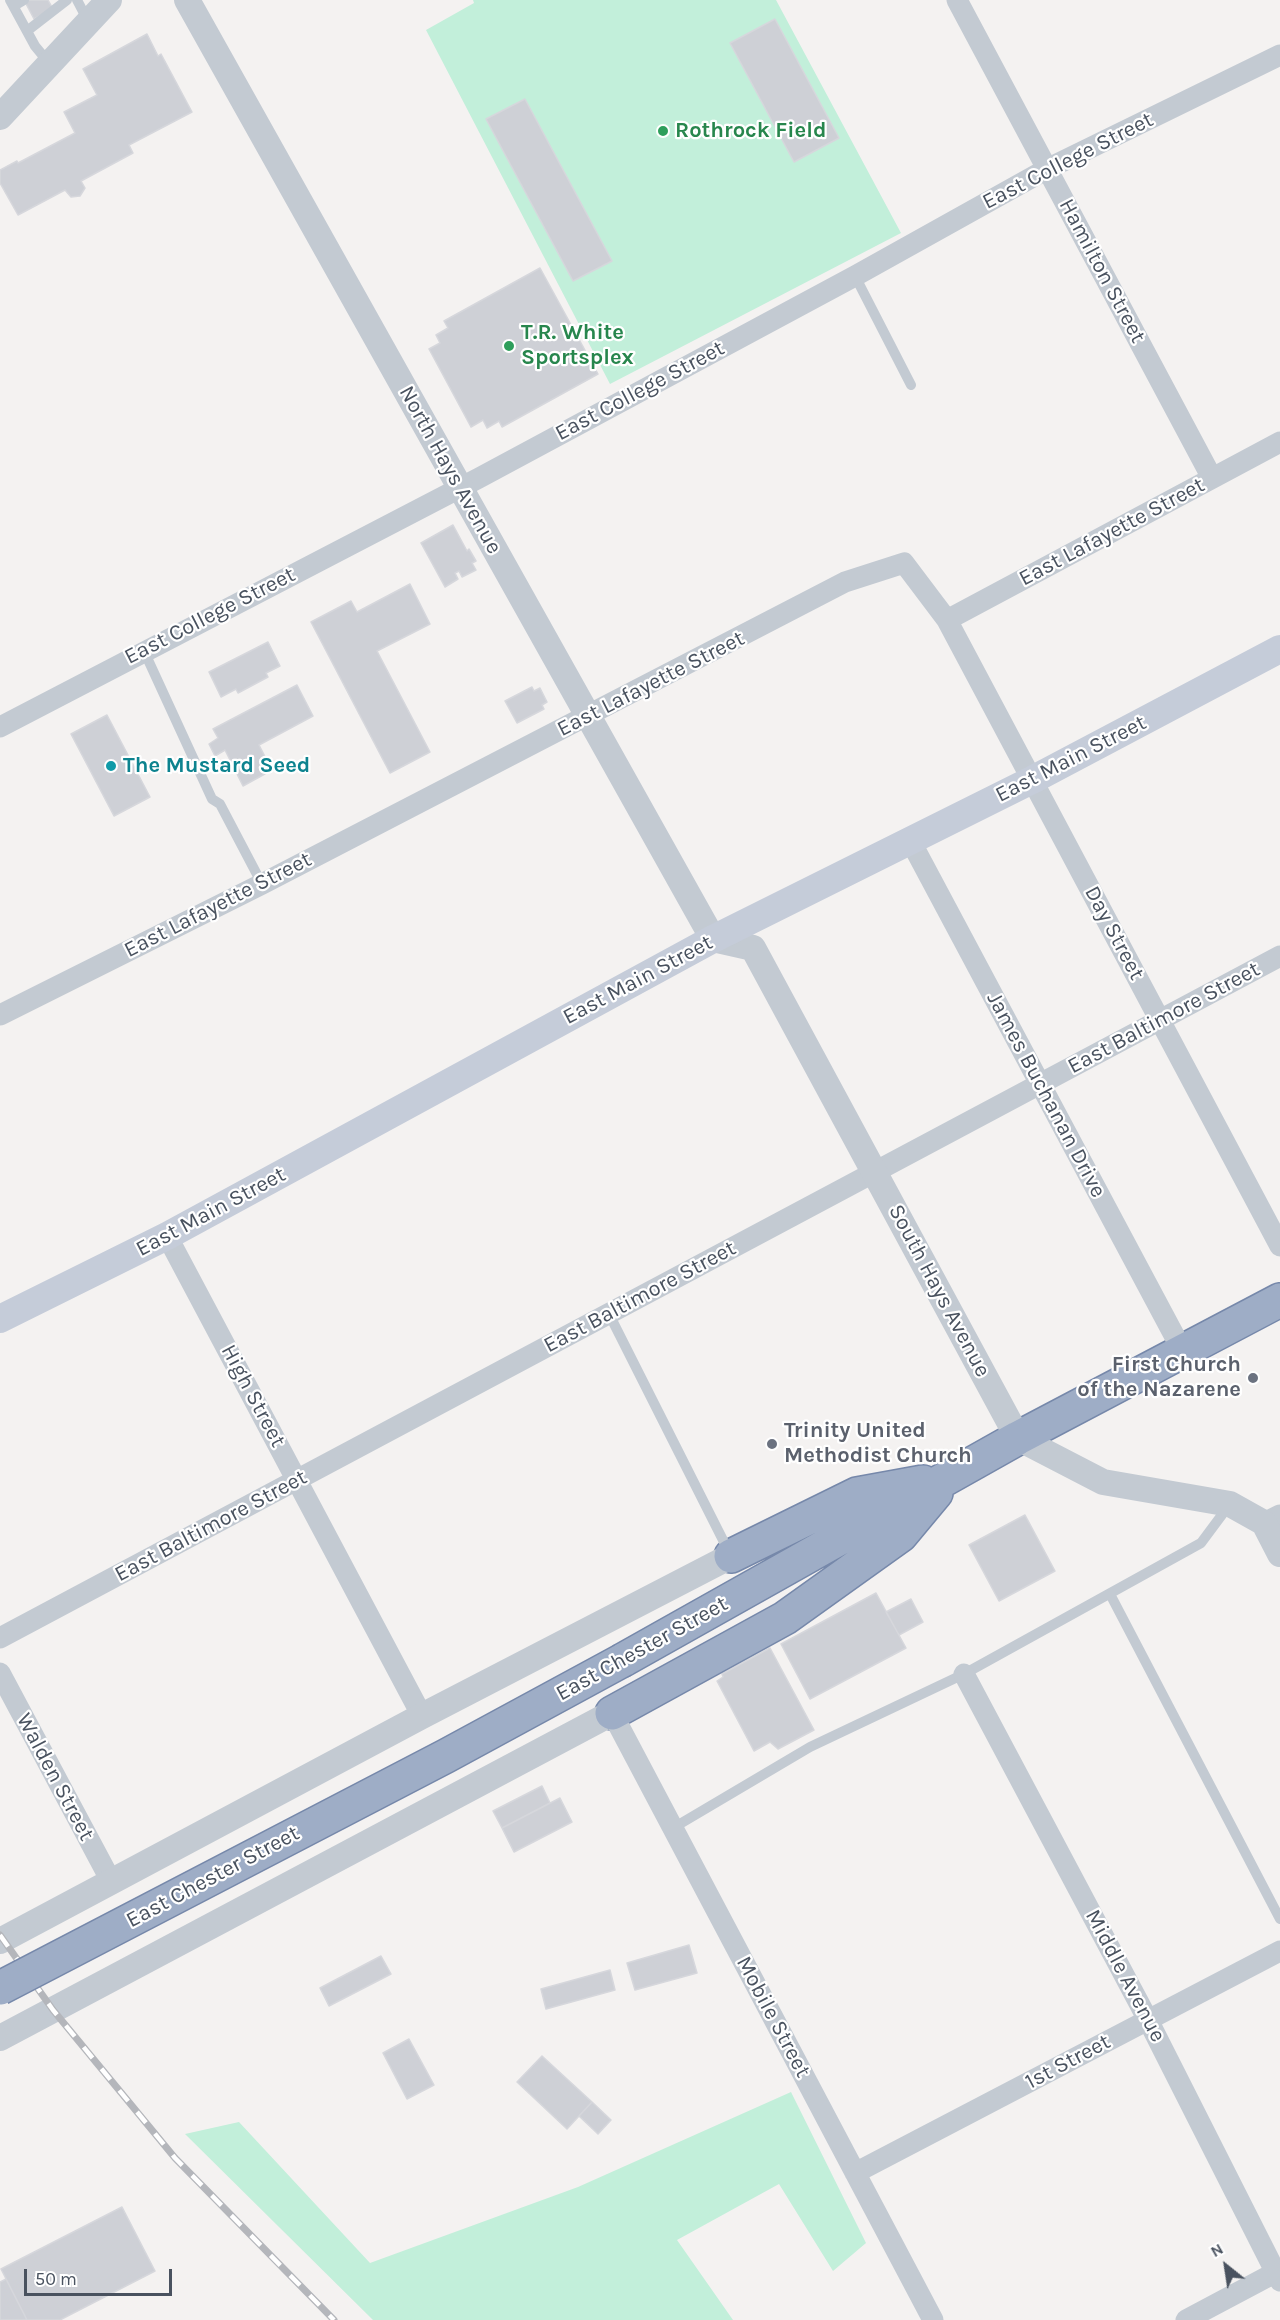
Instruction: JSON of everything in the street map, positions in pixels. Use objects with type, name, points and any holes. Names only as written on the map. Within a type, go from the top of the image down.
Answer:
[{"type":"highway","name":"East Chester Street","points":[[0,1988],[446,1756],[623,1660],[1018,1438],[1280,1300]]},
{"type":"highway","points":[[731,1556],[856,1494],[948,1478]]},
{"type":"highway","points":[[612,1713],[785,1618],[900,1535],[948,1478]]},
{"type":"main road","name":"East Main Street","points":[[0,1319],[167,1236],[713,939],[1032,780],[1280,649]]},
{"type":"street","points":[[0,117],[49,64],[82,11],[109,0]]},
{"type":"street","name":"North Hays Avenue","points":[[186,0],[713,939]]},
{"type":"street","name":"Hamilton Street","points":[[957,0],[1212,478]]},
{"type":"street","name":"East College Street","points":[[0,727],[459,487],[855,276],[1047,169],[1280,55]]},
{"type":"street","name":"East Lafayette Street","points":[[0,1014],[262,884],[845,582],[904,563],[947,620],[1280,442]]},
{"type":"street","name":"Day Street","points":[[947,620],[1280,1246]]},
{"type":"street","name":"James Buchanan Drive","points":[[910,840],[1182,1350]]},
{"type":"street","name":"South Hays Avenue","points":[[713,939],[753,948],[1018,1438]]},
{"type":"street","name":"East Baltimore Street","points":[[0,1638],[1280,956]]},
{"type":"street","name":"High Street","points":[[167,1236],[422,1716]]},
{"type":"street","points":[[1018,1438],[1103,1482],[1230,1504],[1272,1519],[1280,1554]]},
{"type":"street","points":[[0,1941],[422,1716],[731,1556]]},
{"type":"street","name":"Walden Street","points":[[0,1673],[111,1881]]},
{"type":"street","name":"Middle Avenue","points":[[964,1674],[1148,2020],[1278,2274]]},
{"type":"street","points":[[0,2038],[612,1713]]},
{"type":"street","name":"Mobile Street","points":[[612,1713],[933,2320]]},
{"type":"street","name":"1st Street","points":[[855,2173],[1280,1951]]},
{"type":"street","points":[[1186,2320],[1278,2274]]},
{"type":"lane","points":[[24,0],[12,3],[35,46],[49,64]]},
{"type":"lane","points":[[27,31],[67,0]]},
{"type":"lane","points":[[855,276],[911,385]]},
{"type":"lane","points":[[144,651],[212,799],[220,804],[262,884]]},
{"type":"lane","points":[[609,1314],[731,1556]]},
{"type":"lane","points":[[673,1828],[810,1747],[964,1674],[1201,1543],[1230,1504]]},
{"type":"lane","points":[[1110,1594],[1280,1919]]},
{"type":"green space","name":"Rothrock Field","points":[[473,0],[776,0],[901,233],[610,384],[426,30],[474,3]]},
{"type":"green space","points":[[791,2092],[866,2243],[833,2271],[779,2184],[677,2240],[733,2320],[373,2320],[185,2134],[239,2122],[370,2263],[578,2187]]},
{"type":"building","points":[[24,0],[48,0],[53,9],[34,19]]},
{"type":"building","points":[[775,19],[839,138],[794,162],[730,43]]},
{"type":"building","points":[[147,34],[158,56],[161,54],[192,112],[129,145],[133,153],[81,181],[85,188],[80,196],[71,197],[65,190],[18,215],[0,183],[0,170],[75,133],[64,112],[97,95],[83,69]]},
{"type":"building","points":[[525,99],[612,261],[573,281],[486,119]]},
{"type":"building","name":"T.R. White Sportsplex","points":[[540,268],[598,374],[502,427],[499,421],[487,428],[483,420],[471,427],[429,349],[440,343],[436,335],[448,328],[444,321]]},
{"type":"building","points":[[453,525],[467,551],[469,549],[476,561],[472,563],[476,570],[462,577],[459,571],[455,573],[458,579],[445,587],[421,543]]},
{"type":"building","points":[[410,584],[430,624],[377,651],[430,752],[390,773],[311,622],[351,601],[357,612]]},
{"type":"building","points":[[268,642],[280,666],[266,673],[268,677],[238,693],[236,689],[221,697],[209,672]]},
{"type":"building","points":[[297,685],[313,716],[259,745],[272,770],[243,786],[225,750],[215,756],[209,744],[218,738],[213,729]]},
{"type":"building","points":[[532,687],[534,691],[540,688],[547,702],[542,705],[544,709],[517,723],[505,701]]},
{"type":"building","name":"The Mustard Seed","points":[[107,715],[150,797],[114,816],[71,734]]},
{"type":"building","points":[[1025,1515],[1055,1571],[999,1601],[969,1545]]},
{"type":"building","points":[[876,1593],[906,1648],[810,1699],[781,1644]]},
{"type":"building","points":[[911,1599],[923,1622],[899,1635],[886,1612]]},
{"type":"building","points":[[770,1648],[814,1730],[778,1749],[770,1742],[754,1751],[717,1681],[723,1677],[722,1674]]},
{"type":"building","points":[[542,1786],[550,1803],[502,1828],[493,1811]]},
{"type":"building","points":[[560,1798],[572,1822],[514,1852],[502,1828]]},
{"type":"building","points":[[689,1945],[697,1973],[635,1990],[627,1963]]},
{"type":"building","points":[[381,1956],[391,1974],[329,2006],[320,1988]]},
{"type":"building","points":[[610,1970],[615,1990],[546,2009],[541,1989]]},
{"type":"building","points":[[409,2039],[434,2085],[407,2099],[383,2053]]},
{"type":"building","points":[[542,2056],[592,2102],[567,2129],[517,2082]]},
{"type":"building","points":[[592,2102],[611,2120],[598,2134],[579,2116]]},
{"type":"building","points":[[122,2207],[155,2271],[60,2320],[27,2320],[1,2269]]},
{"type":"building","points":[[6,2279],[27,2320],[0,2320],[0,2282]]},
{"type":"railway","points":[[0,1935],[53,2010],[175,2158],[334,2320]]},
{"type":"place","name":"Rothrock Field","points":[[663,131]]},
{"type":"place","name":"T.R. White Sportsplex","points":[[509,346]]},
{"type":"place","name":"The Mustard Seed","points":[[111,766]]},
{"type":"place","name":"First Church of the Nazarene","points":[[1253,1378]]},
{"type":"place","name":"Trinity United Methodist Church","points":[[772,1444]]}]
